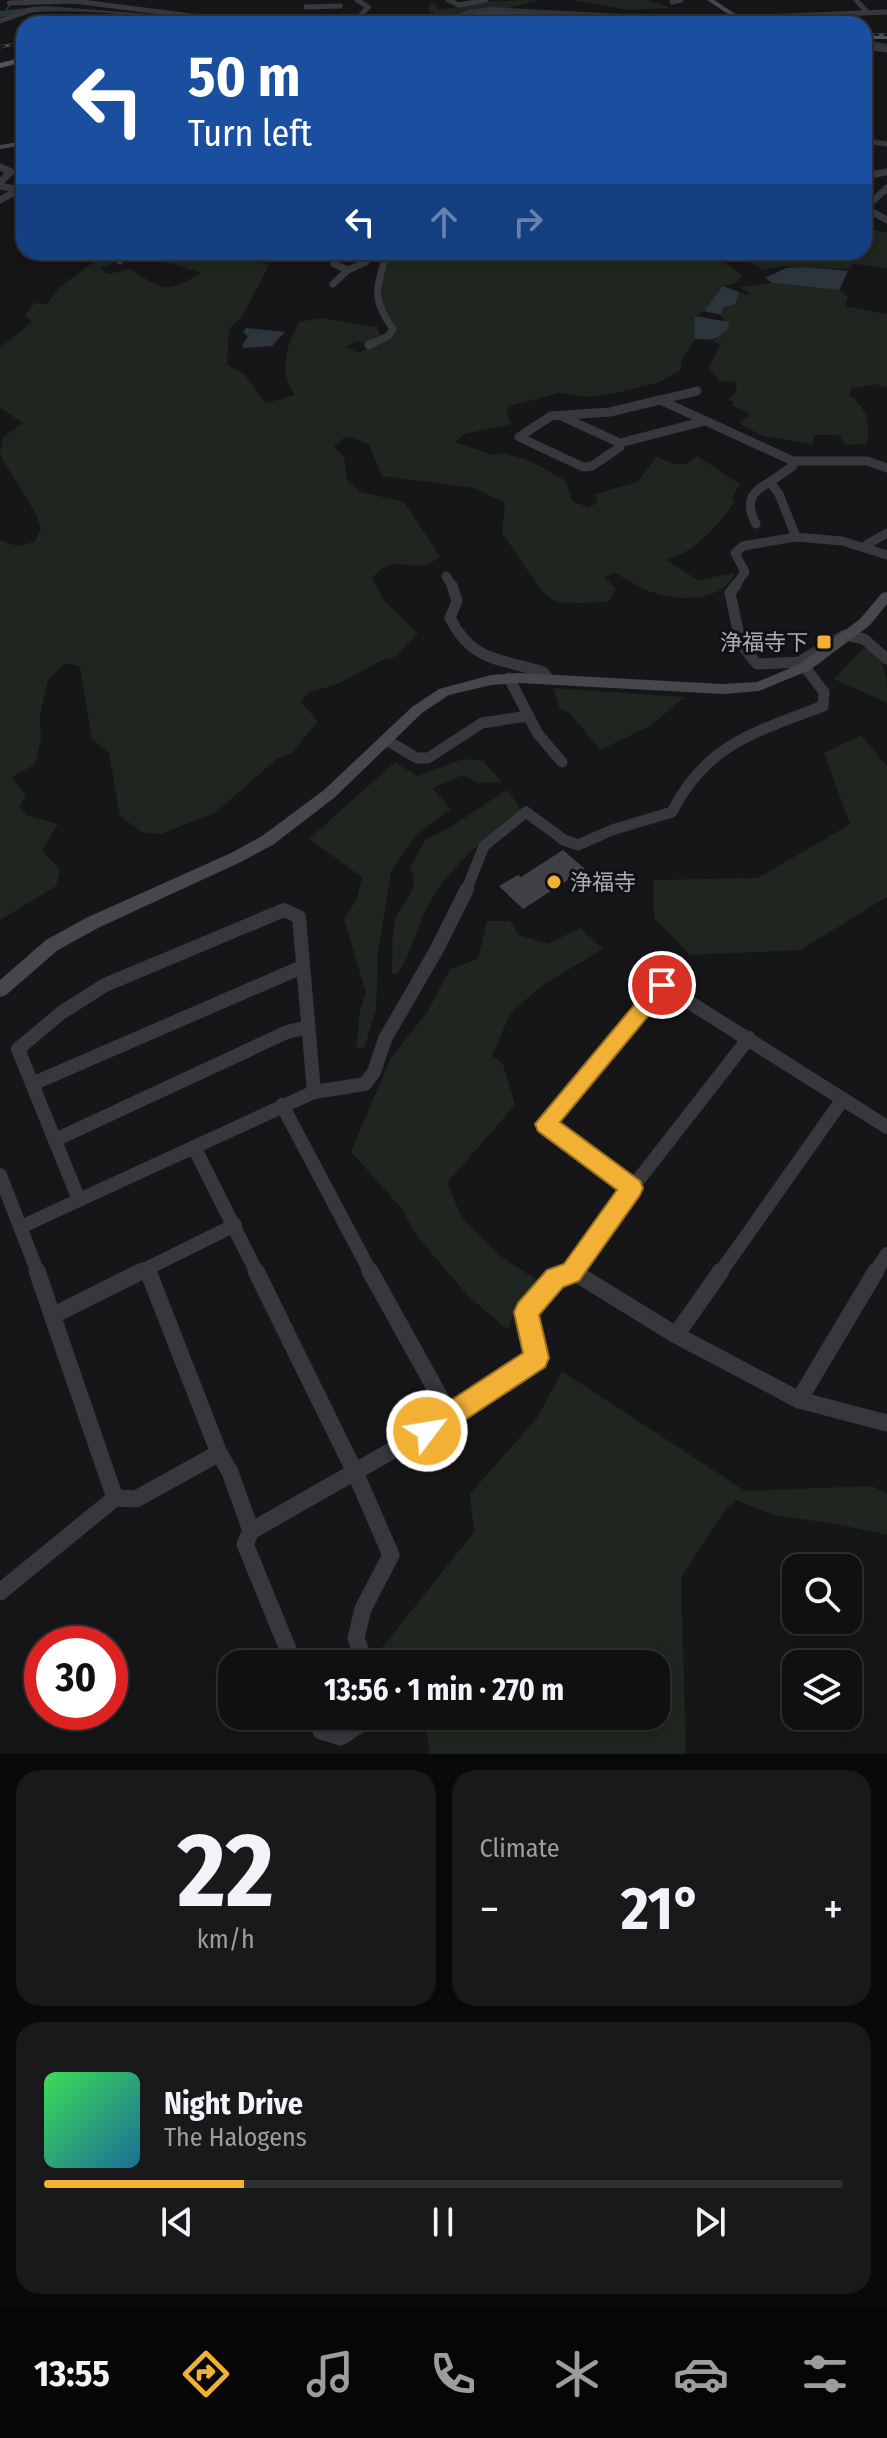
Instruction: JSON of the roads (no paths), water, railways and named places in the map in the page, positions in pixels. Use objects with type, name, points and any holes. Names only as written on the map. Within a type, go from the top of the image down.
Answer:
[{"type":"street","points":[[0,8],[16,2],[63,0],[194,16]]},
{"type":"street","points":[[109,0],[115,5]]},
{"type":"street","points":[[351,14],[361,14],[368,7],[357,0]]},
{"type":"street","points":[[448,0],[459,5],[486,0]]},
{"type":"street","points":[[672,2],[681,0]]},
{"type":"street","points":[[710,0],[737,16]]},
{"type":"street","points":[[856,0],[867,12]]},
{"type":"street","points":[[306,16],[306,4],[340,3],[341,14]]},
{"type":"street","points":[[0,21],[24,11],[54,7],[139,16],[152,10]]},
{"type":"street","points":[[777,16],[887,12]]},
{"type":"street","points":[[471,16],[495,13],[541,16]]},
{"type":"street","points":[[814,14],[850,16]]},
{"type":"street","points":[[0,167],[11,172],[0,184]]},
{"type":"street","points":[[872,202],[887,188]]},
{"type":"street","points":[[333,260],[334,264],[348,270]]},
{"type":"street","points":[[333,284],[366,260]]},
{"type":"street","points":[[369,345],[388,336],[393,329],[378,308],[375,294],[385,260]]},
{"type":"street","points":[[620,443],[620,447],[592,466],[583,467],[519,437],[544,420],[559,415],[610,412],[697,391]]},
{"type":"street","points":[[660,400],[793,461],[867,461],[887,468]]},
{"type":"street","points":[[559,415],[620,443],[705,421]]},
{"type":"street","points":[[756,524],[747,511],[747,502],[756,488],[793,466],[793,461]]},
{"type":"street","points":[[770,482],[778,490],[789,527],[796,537]]},
{"type":"street","points":[[866,545],[887,533]]},
{"type":"street","points":[[804,664],[757,664],[741,644],[730,593],[745,572],[735,553],[743,546],[815,536],[832,542],[866,545],[887,555]]},
{"type":"street","points":[[446,576],[459,597],[459,605],[450,618],[463,644],[479,655],[543,672],[548,678]]},
{"type":"street","points":[[0,990],[52,945],[268,840],[321,801],[417,710],[444,692],[509,678],[743,688],[776,681],[852,633],[887,596]]},
{"type":"street","points":[[852,633],[866,638],[887,659]]},
{"type":"street","points":[[21,1227],[282,1105],[314,1092],[365,1084],[374,1072],[385,1039],[437,949],[470,883],[484,846],[526,812],[564,840],[578,845],[612,830],[672,812],[682,787],[692,773],[723,748],[823,706],[824,692],[804,664]]},
{"type":"street","points":[[509,678],[538,734],[562,762]]},
{"type":"street","points":[[386,740],[417,758],[428,758],[482,723],[528,716]]},
{"type":"street","points":[[79,1200],[18,1049],[61,1013],[105,985],[284,910],[299,917],[314,1092]]},
{"type":"street","points":[[32,1084],[302,967]]},
{"type":"street","points":[[632,1188],[545,1124],[662,985],[887,1127]]},
{"type":"street","points":[[55,1140],[287,1032],[308,1027]]},
{"type":"street","points":[[288,1650],[245,1544],[251,1531],[451,1417],[537,1358],[526,1312],[555,1278],[571,1273],[632,1188],[749,1038]]},
{"type":"street","points":[[676,1335],[843,1099]]},
{"type":"street","points":[[282,1105],[420,1366],[451,1417]]},
{"type":"street","points":[[194,1147],[355,1472],[391,1555],[363,1609],[356,1638],[360,1650]]},
{"type":"street","points":[[0,1175],[54,1315],[115,1498]]},
{"type":"street","points":[[54,1315],[235,1225]]},
{"type":"street","points":[[799,1400],[887,1254]]},
{"type":"street","points":[[147,1269],[251,1531]]},
{"type":"street","points":[[571,1273],[676,1335],[799,1400],[887,1423]]},
{"type":"street","points":[[0,1592],[115,1498],[136,1499],[219,1453]]},
{"type":"street","points":[[321,1730],[341,1737],[351,1730]]},
{"type":"waterway","points":[[6,10],[14,0]]},
{"type":"waterway","points":[[0,14],[46,9],[148,16]]},
{"type":"waterway","points":[[461,16],[491,10],[605,16]]},
{"type":"waterway","points":[[872,44],[887,47]]},
{"type":"railway","points":[[872,34],[887,35]]},
{"type":"railway","points":[[0,47],[16,44]]},
{"type":"place","name":"浄福寺下","points":[[824,642]]},
{"type":"place","name":"浄福寺","points":[[554,882]]}]
